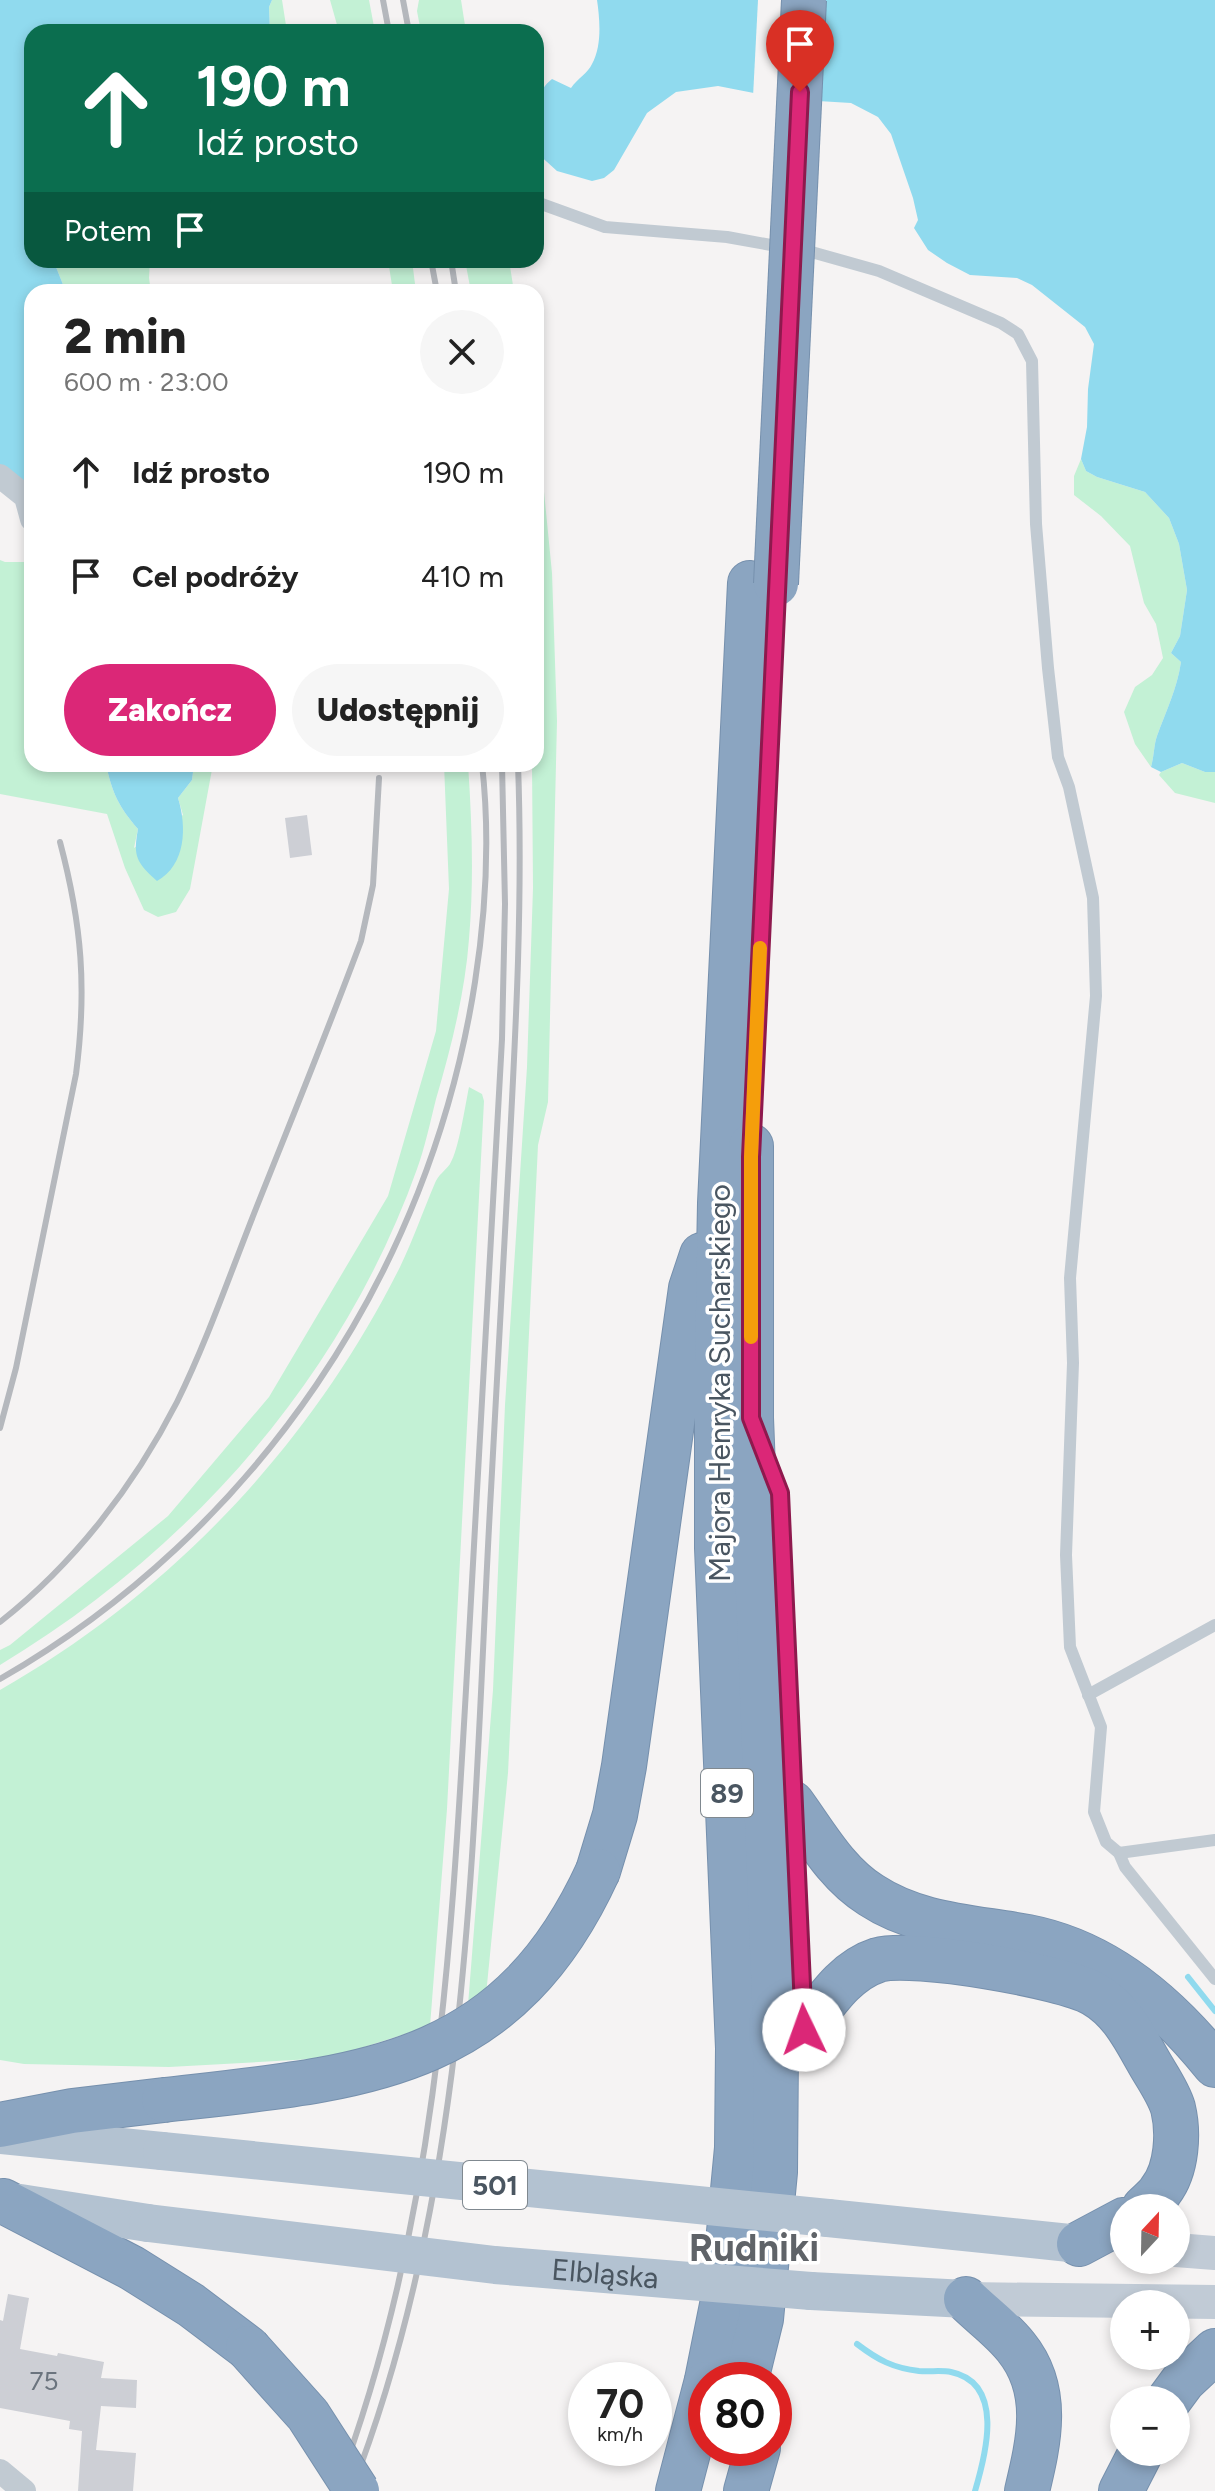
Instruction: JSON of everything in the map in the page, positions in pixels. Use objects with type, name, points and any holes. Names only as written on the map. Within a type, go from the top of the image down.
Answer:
[{"type":"highway","name":"Majora Henryka Sucharskiego","points":[[750,2362],[761,2319],[776,2157],[776,2050],[751,1418],[751,1157],[778,0]]},
{"type":"highway","name":"Majora Henryka Sucharskiego","points":[[710,2362],[722,2305],[731,2231],[738,2133],[738,2048],[717,1548],[720,1203],[804,0]]},
{"type":"highway","points":[[0,2125],[72,2111],[275,2088],[379,2068],[461,2034],[515,1993],[538,1970],[583,1904],[598,1871],[615,1815],[691,1288],[720,1203]]},
{"type":"highway","points":[[751,1418],[780,1493],[804,2030],[804,2141],[795,2266],[777,2362]]},
{"type":"highway","points":[[792,1803],[838,1868],[868,1894],[898,1911],[933,1922],[1031,1938],[1073,1950],[1117,1973],[1155,2000],[1215,2065]]},
{"type":"highway","points":[[804,2030],[842,1981],[879,1960],[923,1958],[1058,1980],[1092,1993],[1112,2007],[1131,2031],[1172,2106],[1177,2135],[1173,2165],[1158,2194]]},
{"type":"highway","points":[[1,2201],[132,2268],[191,2305],[248,2348],[308,2415],[357,2491]]},
{"type":"highway","points":[[1079,2244],[1110,2227]]},
{"type":"highway","points":[[966,2299],[1015,2345],[1032,2370],[1041,2403],[1037,2450],[1027,2491]]},
{"type":"highway","points":[[1179,2386],[1215,2351]]},
{"type":"highway","name":"Majora Henryka Sucharskiego","points":[[678,2491],[688,2452]]},
{"type":"highway","points":[[718,2491],[724,2466]]},
{"type":"highway","points":[[746,2491],[753,2466]]},
{"type":"highway","points":[[1121,2491],[1134,2466]]},
{"type":"main road","name":"501","points":[[0,2135],[1110,2246]]},
{"type":"main road","name":"Elbląska","points":[[1,2201],[148,2223],[495,2265],[811,2291],[966,2299],[1215,2302]]},
{"type":"main road","points":[[1190,2251],[1215,2253]]},
{"type":"street","points":[[0,476],[24,495]]},
{"type":"lane","points":[[544,205],[605,227],[727,237],[815,253],[879,271],[1001,323],[1018,334],[1032,361],[1035,377],[1032,436],[1036,524],[1048,668],[1058,757],[1069,787],[1093,898],[1096,996],[1070,1278],[1073,1363],[1066,1555],[1070,1647],[1101,1727],[1094,1812],[1106,1842],[1119,1853],[1125,1867],[1215,1979]]},
{"type":"lane","points":[[1088,1695],[1215,1625]]},
{"type":"lane","points":[[1119,1853],[1215,1840]]},
{"type":"green space","points":[[272,0],[282,0],[286,24],[270,24]]},
{"type":"green space","points":[[330,0],[369,0],[374,24],[337,24]]},
{"type":"green space","points":[[419,0],[461,0],[465,24],[419,24]]},
{"type":"green space","points":[[56,268],[150,268],[150,284],[63,284]]},
{"type":"green space","points":[[389,268],[413,268],[415,284],[392,284]]},
{"type":"green space","points":[[466,268],[510,268],[513,284],[470,284]]},
{"type":"green space","points":[[1081,459],[1086,471],[1097,477],[1145,492],[1169,518],[1179,544],[1187,590],[1180,636],[1171,653],[1181,662],[1156,739],[1151,767],[1135,744],[1124,712],[1135,687],[1152,675],[1163,658],[1156,624],[1144,603],[1130,546],[1101,516],[1074,495],[1074,476]]},
{"type":"green space","points":[[544,492],[552,573],[557,721],[548,1102],[538,1145],[508,1773],[486,1995],[468,2005],[493,1690],[505,1405],[527,1067],[533,888],[532,772],[544,772]]},
{"type":"green space","points":[[0,560],[24,562],[24,772],[108,772],[117,799],[138,829],[134,848],[183,815],[178,798],[192,780],[193,772],[212,772],[190,889],[176,912],[158,917],[144,910],[125,868],[107,814],[0,794]]},
{"type":"green space","points":[[1182,763],[1205,772],[1215,772],[1215,803],[1175,793],[1159,775]]},
{"type":"green space","points":[[444,772],[468,772],[471,917],[457,1020],[417,1169],[385,1246],[347,1319],[302,1388],[251,1453],[195,1513],[134,1569],[69,1620],[0,1665],[0,1650],[168,1516],[269,1397],[388,1196],[436,1031],[449,889]]},
{"type":"green space","points":[[469,1087],[482,1094],[484,1101],[447,1809],[430,2026],[330,2058],[169,2067],[24,2064],[0,2060],[0,1690],[63,1651],[123,1607],[179,1560],[280,1453],[324,1395],[364,1333],[400,1267],[436,1180],[453,1157]]},
{"type":"water","points":[[0,0],[272,0],[270,24],[24,24],[24,268],[56,268],[63,284],[24,284],[24,500],[0,471]]},
{"type":"water","points":[[597,0],[1215,0],[1215,772],[1205,772],[1182,763],[1161,772],[1151,767],[1156,739],[1179,672],[1181,662],[1171,653],[1180,636],[1187,590],[1179,544],[1169,518],[1145,492],[1097,477],[1086,471],[1081,459],[1094,344],[1085,327],[1032,285],[1017,278],[970,275],[928,250],[914,228],[918,220],[913,198],[891,134],[878,117],[851,103],[785,99],[718,86],[676,92],[647,113],[614,170],[604,178],[592,181],[557,171],[544,159],[544,88],[552,79],[571,88],[590,67],[599,41]]},
{"type":"water","points":[[108,772],[193,772],[192,780],[178,798],[183,821],[179,855],[167,874],[157,881],[138,858],[138,829],[117,799]]},
{"type":"pier","points":[[758,0],[825,0],[785,103],[753,97]]},
{"type":"building","points":[[307,815],[312,855],[290,858],[285,818]]},
{"type":"building","points":[[8,2294],[29,2298],[20,2349],[104,2362],[101,2378],[137,2380],[136,2408],[101,2406],[96,2450],[136,2453],[133,2491],[78,2491],[82,2431],[69,2429],[70,2421],[0,2408],[0,2320],[3,2321]]},
{"type":"waterway","points":[[1188,1977],[1215,2011]]},
{"type":"waterway","points":[[857,2344],[893,2365],[910,2370],[951,2372],[968,2379],[979,2390],[987,2422],[975,2491]]},
{"type":"railway","points":[[383,0],[388,24]]},
{"type":"railway","points":[[403,0],[408,24]]},
{"type":"railway","points":[[432,268],[436,284]]},
{"type":"railway","points":[[452,268],[455,284]]},
{"type":"railway","points":[[0,1679],[92,1619],[176,1549],[251,1471],[317,1384],[372,1292],[418,1193],[452,1089],[475,982],[486,873],[483,772]]},
{"type":"railway","points":[[336,2491],[370,2391],[397,2291],[418,2189],[445,1984],[461,1777],[502,1039],[505,904],[502,772]]},
{"type":"railway","points":[[351,2491],[392,2371],[423,2248],[445,2123],[460,1997],[479,1743],[514,1059],[519,912],[518,772]]},
{"type":"railway","points":[[0,1622],[53,1575],[100,1522],[142,1464],[188,1378],[361,941],[373,885],[379,778]]},
{"type":"railway","points":[[0,1428],[16,1368],[76,1074],[82,985],[78,929],[60,842]]},
{"type":"slow traffic","points":[[751,1337],[751,1157],[760,948]]},
{"type":"district","name":"Rudniki","points":[[754,2248]]},
{"type":"route","points":[[800,92],[751,1157],[751,1418],[780,1493],[804,2030]]}]
